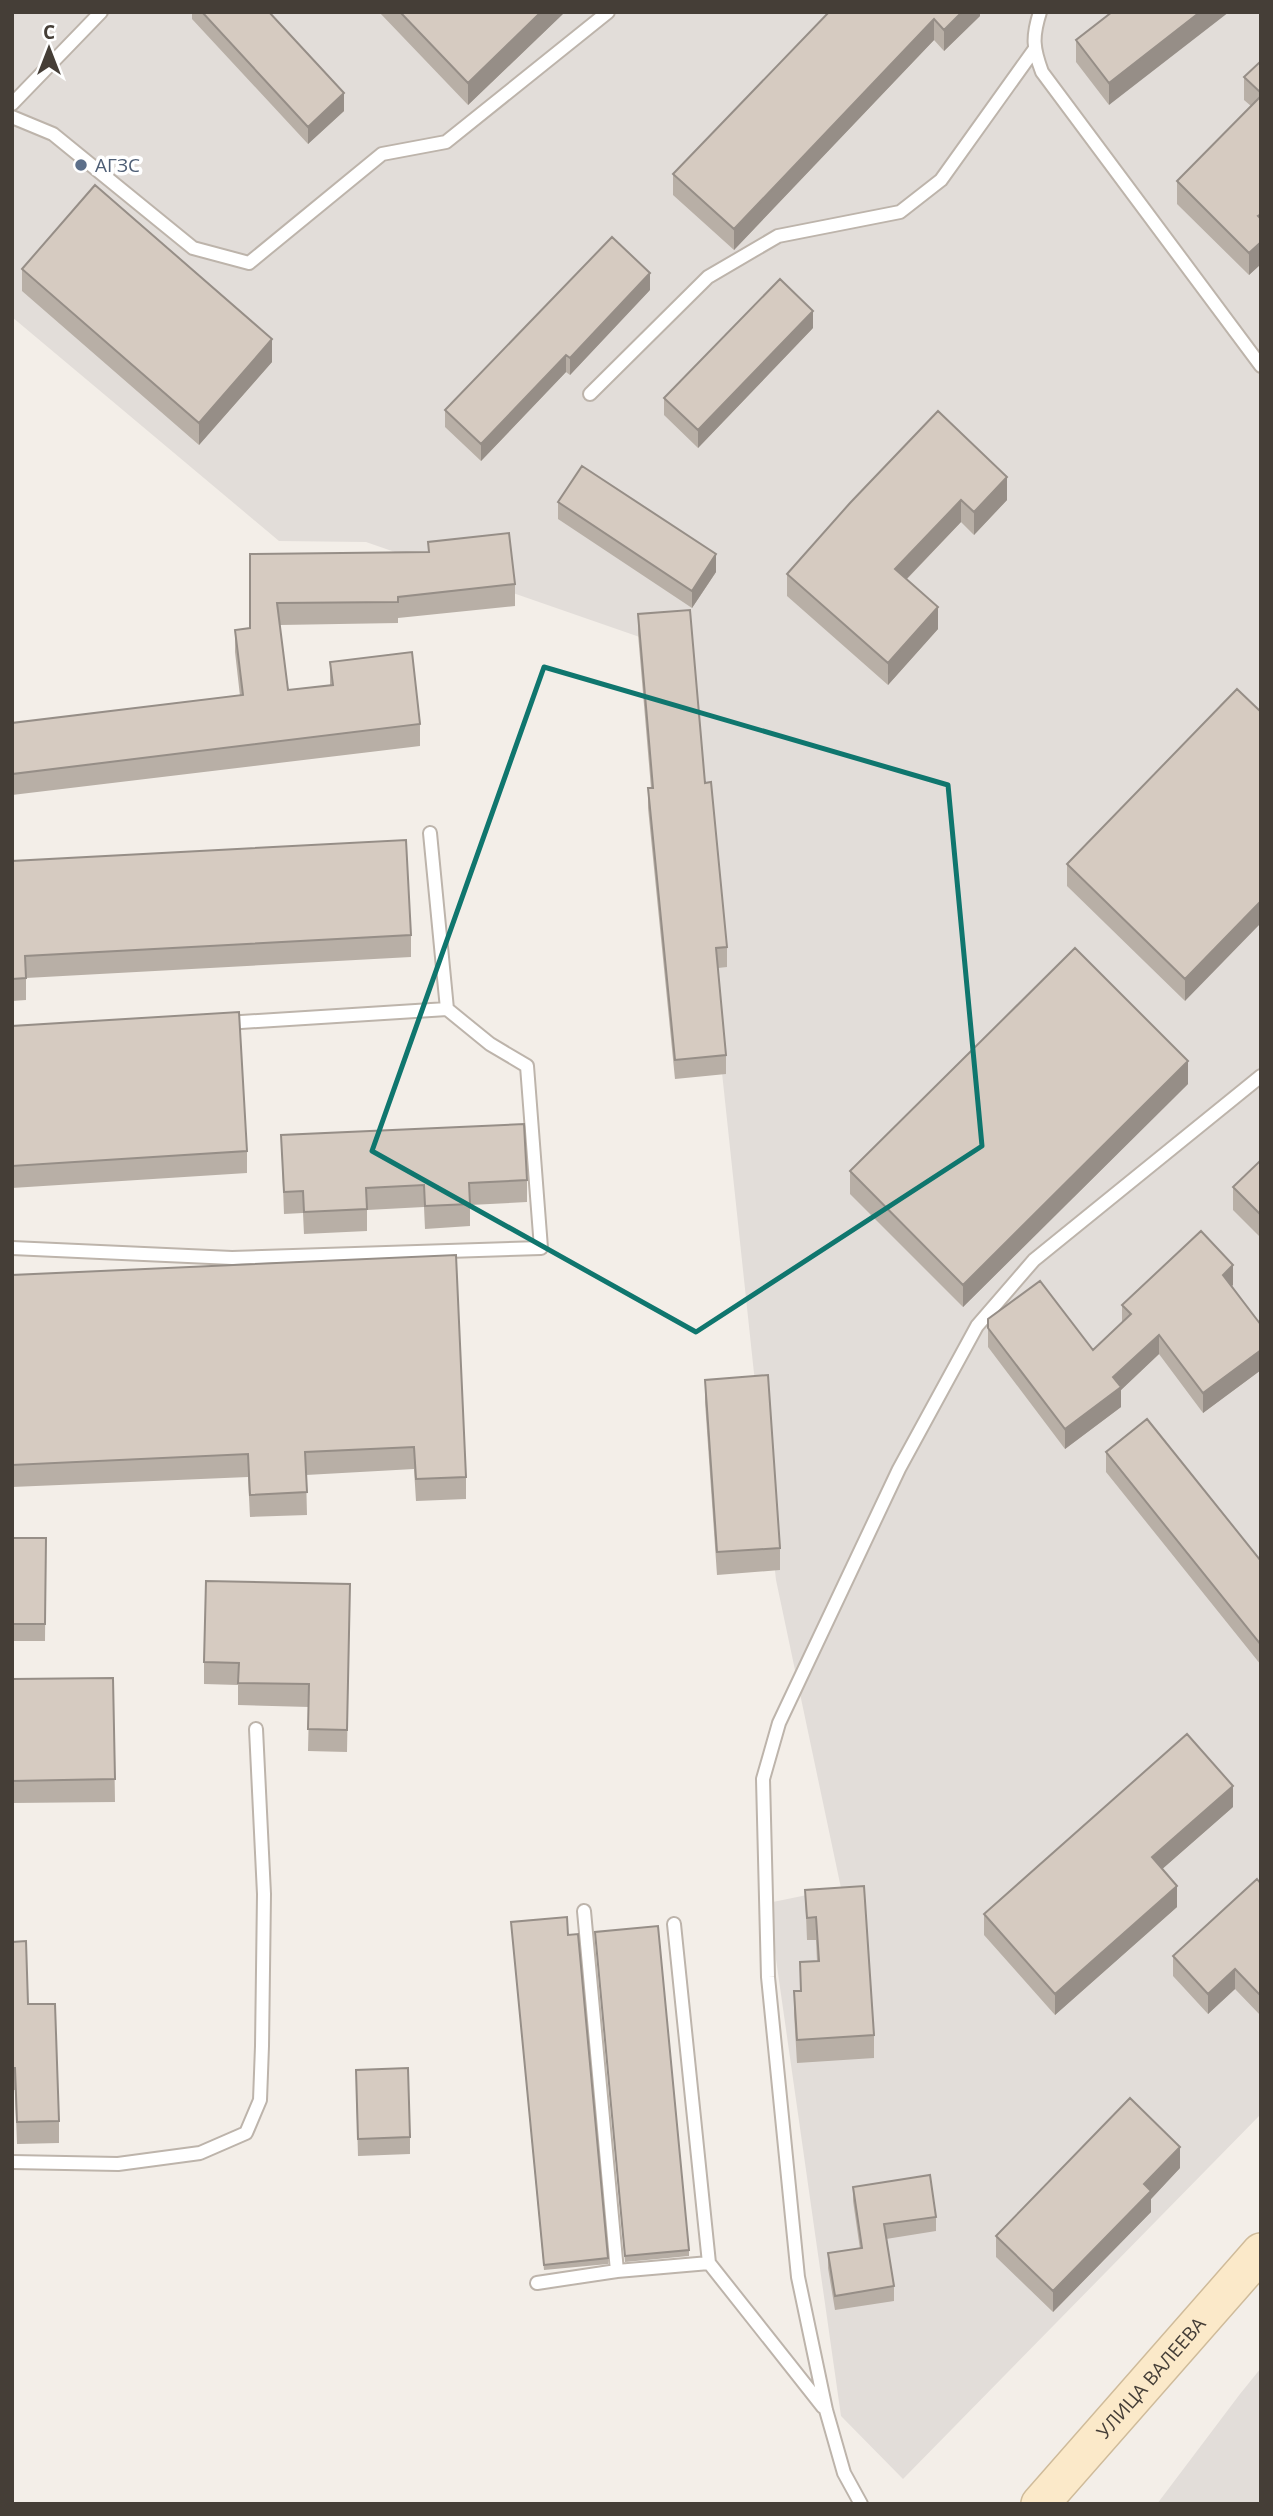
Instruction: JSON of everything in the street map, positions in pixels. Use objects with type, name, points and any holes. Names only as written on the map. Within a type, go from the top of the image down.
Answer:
[{"type":"main road","name":"УЛИЦА ВАЛЕЕВА","points":[[1040,2504],[1261,2252]]},
{"type":"lane","points":[[12,104],[101,12]]},
{"type":"lane","points":[[12,117],[53,134],[193,248],[249,263],[382,154],[446,142],[608,12]]},
{"type":"lane","points":[[1040,12],[1035,29],[1034,50],[1042,72],[1261,366]]},
{"type":"lane","points":[[590,394],[708,277],[778,236],[900,212],[941,180],[1034,50]]},
{"type":"lane","points":[[430,833],[447,1009]]},
{"type":"lane","points":[[12,1248],[232,1258],[541,1248],[527,1066],[491,1044],[447,1009],[216,1024]]},
{"type":"lane","points":[[861,2504],[844,2473],[826,2410],[798,2277],[768,1977],[763,1779],[779,1723],[899,1469],[977,1326],[1034,1260],[1261,1076]]},
{"type":"lane","points":[[12,2162],[118,2164],[200,2153],[246,2133],[260,2100],[262,2046],[264,1894],[256,1729]]},
{"type":"lane","points":[[584,1911],[617,2271]]},
{"type":"lane","points":[[674,1924],[709,2263],[826,2410]]},
{"type":"lane","points":[[537,2283],[617,2271],[709,2263]]},
{"type":"highlighted area","points":[[544,667],[948,785],[982,1146],[696,1332],[372,1151]]},
{"type":"shaded area","points":[[12,12],[1261,12],[1261,2114],[903,2479],[841,2416],[768,1903],[841,1888],[776,1580],[677,650],[366,542],[279,541],[12,317]]},
{"type":"shaded area","points":[[1261,2368],[1261,2504],[1157,2504],[1240,2394]]},
{"type":"building","points":[[202,12],[269,12],[344,93],[308,127]]},
{"type":"building","points":[[400,12],[541,12],[468,83]]},
{"type":"building","points":[[829,12],[962,12],[944,30],[934,19],[734,229],[673,174]]},
{"type":"building","points":[[1112,12],[1200,12],[1109,83],[1076,40]]},
{"type":"building","points":[[1261,61],[1261,93],[1244,77]]},
{"type":"building","points":[[1261,96],[1261,214],[1258,216],[1261,219],[1261,242],[1249,253],[1177,181]]},
{"type":"building","points":[[95,185],[272,339],[199,423],[22,269]]},
{"type":"building","points":[[612,237],[650,273],[570,358],[566,355],[481,444],[445,410]]},
{"type":"building","points":[[780,279],[813,311],[698,430],[664,398]]},
{"type":"building","points":[[938,411],[1007,477],[974,512],[961,500],[895,569],[938,607],[888,663],[787,574]]},
{"type":"building","points":[[582,466],[716,554],[692,591],[558,502]]},
{"type":"building","points":[[509,533],[515,584],[398,597],[398,602],[277,603],[288,690],[333,685],[330,662],[412,652],[420,724],[12,774],[12,723],[243,695],[235,630],[250,628],[250,554],[429,552],[428,542]]},
{"type":"building","points":[[690,610],[705,783],[711,782],[727,947],[716,948],[726,1055],[675,1060],[648,788],[653,788],[638,614]]},
{"type":"building","points":[[1237,689],[1261,712],[1261,901],[1185,979],[1067,864]]},
{"type":"building","points":[[406,840],[411,935],[25,956],[26,978],[12,979],[12,861]]},
{"type":"building","points":[[1075,948],[1188,1061],[963,1285],[850,1171]]},
{"type":"building","points":[[239,1012],[247,1151],[12,1166],[12,1026]]},
{"type":"building","points":[[524,1124],[527,1180],[469,1183],[470,1204],[425,1206],[424,1185],[366,1188],[367,1209],[304,1212],[303,1191],[284,1192],[281,1135]]},
{"type":"building","points":[[1261,1160],[1261,1215],[1233,1187]]},
{"type":"building","points":[[1201,1231],[1233,1265],[1223,1275],[1261,1325],[1261,1350],[1203,1393],[1159,1335],[1113,1377],[1121,1387],[1065,1429],[988,1328],[988,1319],[1040,1281],[1093,1350],[1131,1314],[1122,1305]]},
{"type":"building","points":[[456,1255],[466,1477],[416,1479],[414,1447],[305,1452],[307,1492],[250,1495],[248,1454],[12,1465],[12,1275]]},
{"type":"building","points":[[768,1375],[780,1548],[717,1552],[705,1380]]},
{"type":"building","points":[[1147,1419],[1261,1561],[1261,1645],[1106,1452]]},
{"type":"building","points":[[12,1538],[46,1538],[45,1624],[12,1624]]},
{"type":"building","points":[[206,1581],[350,1584],[347,1730],[308,1729],[309,1684],[238,1683],[239,1663],[204,1662]]},
{"type":"building","points":[[113,1678],[115,1779],[12,1781],[12,1679]]},
{"type":"building","points":[[1187,1734],[1233,1786],[1152,1857],[1177,1886],[1055,1994],[984,1914]]},
{"type":"building","points":[[1257,1879],[1261,1884],[1261,1996],[1235,1969],[1208,1994],[1173,1956]]},
{"type":"building","points":[[864,1886],[874,2035],[797,2040],[794,1991],[801,1991],[800,1962],[819,1961],[816,1917],[807,1918],[805,1890]]},
{"type":"building","points":[[567,1917],[568,1935],[578,1934],[608,2258],[544,2265],[511,1922]]},
{"type":"building","points":[[658,1926],[689,2250],[625,2256],[595,1932]]},
{"type":"building","points":[[26,1941],[28,2004],[55,2004],[59,2121],[17,2122],[15,2068],[12,2068],[12,1942]]},
{"type":"building","points":[[408,2068],[410,2137],[358,2139],[356,2070]]},
{"type":"building","points":[[1130,2098],[1180,2147],[1144,2184],[1151,2191],[1053,2291],[996,2236]]},
{"type":"building","points":[[930,2175],[936,2217],[884,2224],[894,2286],[835,2296],[828,2253],[862,2248],[853,2187]]},
{"type":"place","name":"АГЗС","points":[[81,165]]}]
